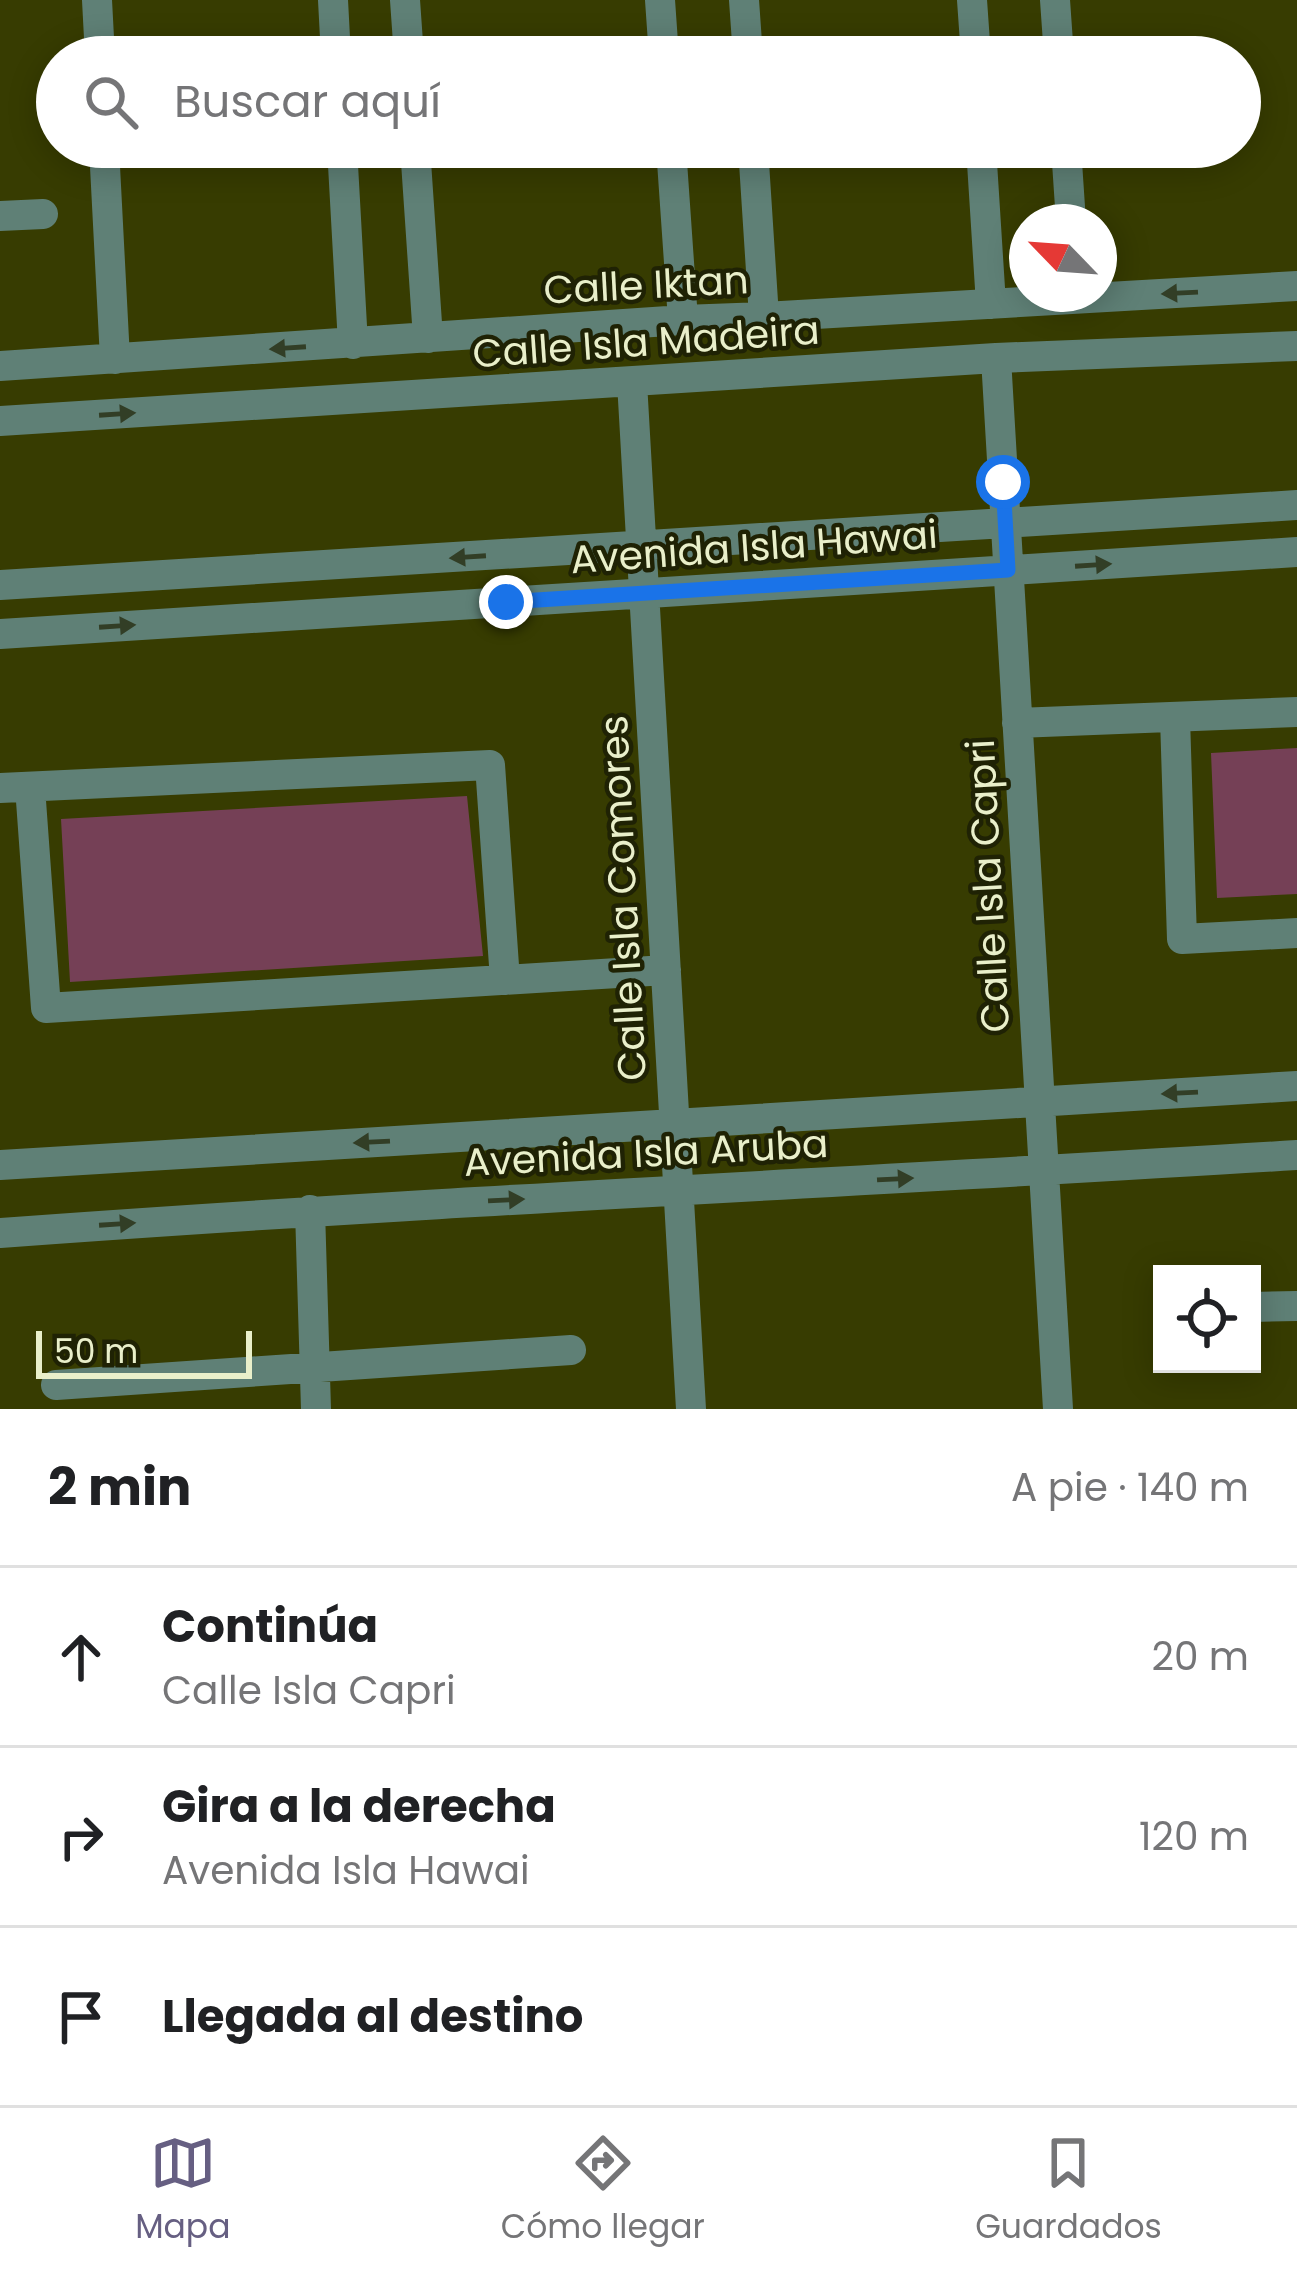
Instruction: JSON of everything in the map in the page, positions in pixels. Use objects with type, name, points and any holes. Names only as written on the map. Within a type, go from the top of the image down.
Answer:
[{"type":"street","points":[[97,0],[99,36]]},
{"type":"street","points":[[333,0],[335,36]]},
{"type":"street","points":[[405,0],[408,36]]},
{"type":"street","points":[[660,0],[663,36]]},
{"type":"street","points":[[744,0],[747,36]]},
{"type":"street","points":[[972,0],[975,36]]},
{"type":"street","points":[[1055,0],[1058,36]]},
{"type":"street","points":[[105,168],[115,359]]},
{"type":"street","points":[[343,168],[353,344]]},
{"type":"street","points":[[416,168],[428,338]]},
{"type":"street","points":[[672,168],[683,320]]},
{"type":"street","points":[[754,168],[764,317]]},
{"type":"street","points":[[982,168],[991,304]]},
{"type":"street","points":[[1067,168],[1070,204]]},
{"type":"street","points":[[0,216],[43,214]]},
{"type":"street","name":"Calle Iktan","points":[[1117,295],[1297,286]]},
{"type":"street","name":"Calle Iktan","points":[[0,366],[1009,303]]},
{"type":"street","name":"Calle Isla Madeira","points":[[0,421],[996,358],[1297,346]]},
{"type":"street","name":"Calle Isla Capri","points":[[996,358],[1058,1409]]},
{"type":"street","name":"Calle Isla Comores","points":[[632,382],[691,1409]]},
{"type":"street","name":"Avenida Isla Hawai","points":[[0,586],[1297,506]]},
{"type":"street","name":"Avenida Isla Hawai","points":[[0,634],[1297,552]]},
{"type":"street","points":[[1017,723],[1297,712]]},
{"type":"street","points":[[1175,718],[1182,940],[1297,933]]},
{"type":"street","points":[[505,980],[490,765],[15,787],[46,1008],[505,980],[666,970]]},
{"type":"street","name":"Avenida Isla Aruba","points":[[0,1165],[1297,1086]]},
{"type":"street","name":"Avenida Isla Aruba","points":[[0,1233],[310,1210],[1297,1155]]},
{"type":"street","points":[[310,1210],[316,1409]]},
{"type":"street","points":[[1261,1307],[1297,1306]]},
{"type":"street","points":[[56,1385],[571,1350]]},
{"type":"shaded area","points":[[1297,748],[1297,894],[1217,898],[1211,753]]},
{"type":"shaded area","points":[[467,796],[483,956],[70,982],[61,819]]},
{"type":"route","points":[[506,602],[1008,570],[1003,482]]}]
